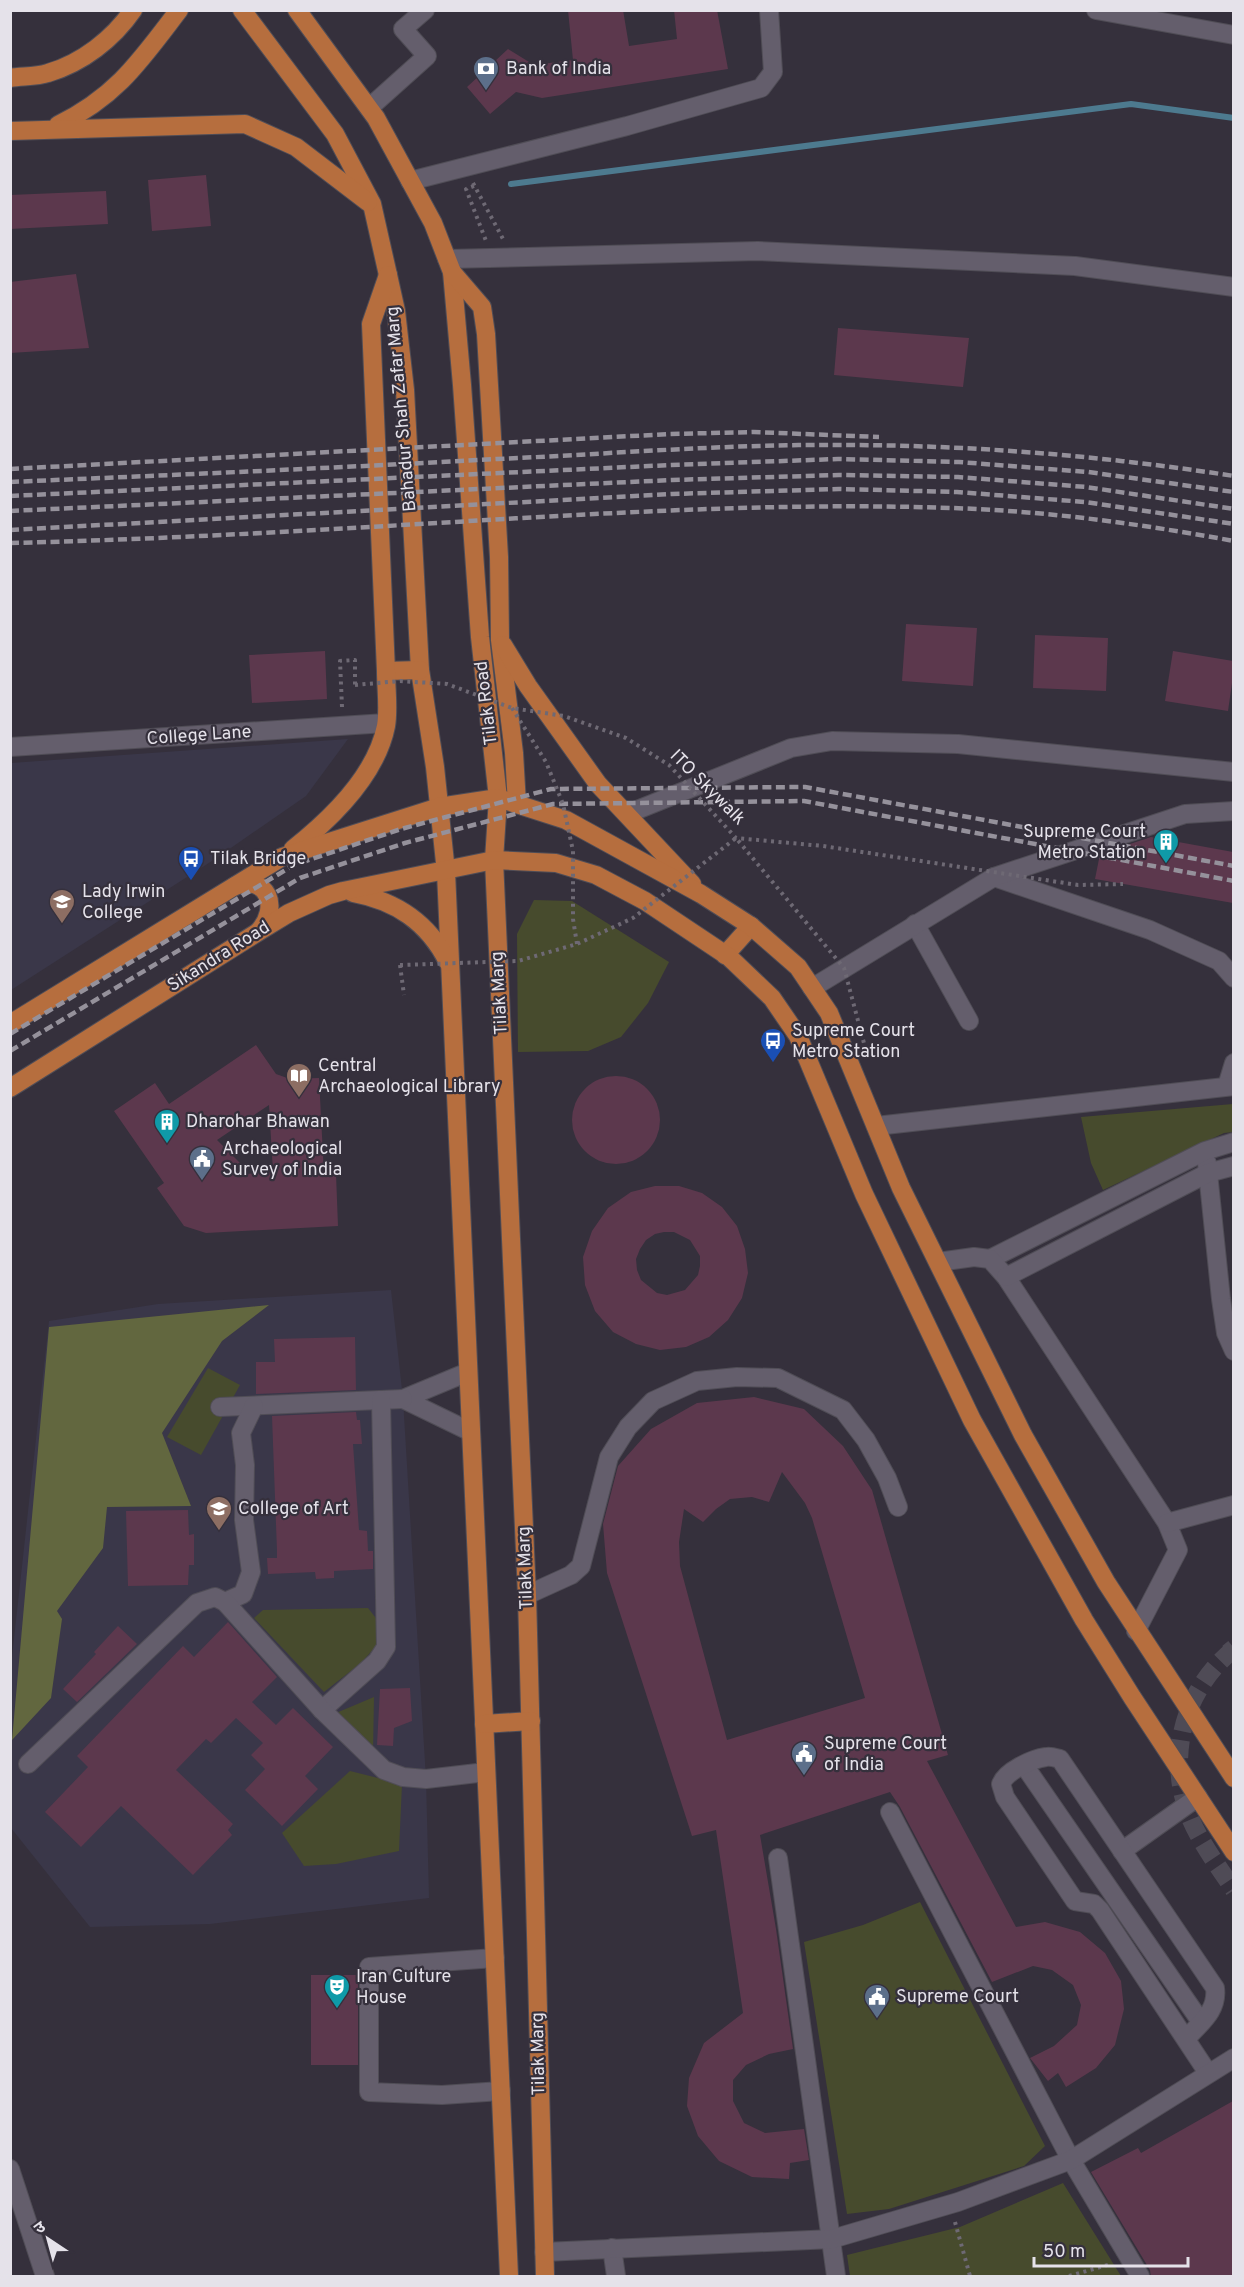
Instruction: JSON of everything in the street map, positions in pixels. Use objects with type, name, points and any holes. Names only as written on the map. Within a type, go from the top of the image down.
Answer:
[{"type":"main road","points":[[10,78],[46,74],[67,65],[94,50],[120,28],[133,10]]},
{"type":"main road","points":[[51,129],[80,114],[108,94],[133,69],[179,10]]},
{"type":"main road","name":"Bahadur Shah Zafar Marg","points":[[242,10],[335,134],[372,204],[396,311],[405,390],[420,670]]},
{"type":"main road","points":[[297,10],[369,108],[433,223],[449,265],[482,307],[486,334],[499,557],[500,640],[514,753],[517,804]]},
{"type":"main road","points":[[10,131],[245,124],[296,147],[372,204]]},
{"type":"main road","name":"Tilak Road","points":[[449,265],[462,385],[478,609],[498,798],[494,860]]},
{"type":"main road","points":[[10,1024],[282,857],[311,835],[353,789],[371,764],[384,735],[386,723],[386,671],[371,324],[388,274]]},
{"type":"main road","points":[[500,640],[528,686],[598,784],[701,894]]},
{"type":"main road","points":[[386,671],[420,670],[435,766],[446,872],[509,2277]]},
{"type":"main road","points":[[282,857],[439,807],[498,798],[566,820],[701,894],[751,926],[798,967],[829,1013],[901,1188],[1023,1435],[1106,1582],[1233,1778]]},
{"type":"main road","name":"Sikandra Road","points":[[10,1088],[258,932],[329,895],[494,860],[556,863],[596,875],[645,901],[725,955],[772,998],[798,1036],[864,1194],[972,1420],[1084,1620],[1233,1852]]},
{"type":"main road","name":"Tilak Marg","points":[[494,860],[527,1595],[545,2277]]},
{"type":"main road","points":[[233,887],[245,882],[264,890],[271,909],[268,921],[258,932]]},
{"type":"main road","points":[[343,891],[374,897],[409,914],[436,941],[449,963]]},
{"type":"main road","points":[[725,955],[751,926]]},
{"type":"main road","points":[[484,1724],[531,1721]]},
{"type":"street","points":[[369,108],[427,56],[403,29],[425,10]]},
{"type":"street","points":[[410,181],[627,126],[761,88],[773,72],[770,10]]},
{"type":"street","points":[[1096,10],[1233,35]]},
{"type":"street","points":[[449,265],[758,251],[1075,266],[1233,288]]},
{"type":"street","name":"College Lane","points":[[10,747],[386,723]]},
{"type":"street","points":[[627,814],[791,748],[832,741],[958,744],[1233,772]]},
{"type":"street","points":[[812,988],[994,877],[1185,814],[1233,811]]},
{"type":"street","points":[[994,877],[1150,930],[1219,961],[1233,978]]},
{"type":"street","points":[[915,924],[969,1021]]},
{"type":"street","points":[[876,1126],[1230,1086],[1233,1063]]},
{"type":"street","points":[[938,1263],[974,1257],[990,1259],[1205,1151],[1233,1142]]},
{"type":"street","points":[[1205,1151],[1221,1299],[1233,1351]]},
{"type":"street","points":[[1006,1277],[1208,1173],[1233,1166]]},
{"type":"street","points":[[990,1259],[1006,1277],[1167,1523],[1178,1550],[1136,1631]]},
{"type":"street","points":[[220,1407],[403,1399],[468,1372]]},
{"type":"street","points":[[527,1595],[571,1575],[581,1566],[609,1457],[628,1427],[653,1401],[697,1381],[736,1377],[778,1378],[843,1410],[866,1440],[887,1478],[898,1507]]},
{"type":"street","points":[[403,1399],[471,1432]]},
{"type":"street","points":[[322,1710],[377,1661],[386,1647],[381,1400]]},
{"type":"street","points":[[225,1602],[243,1594],[251,1572],[244,1520],[245,1465],[241,1433],[254,1406]]},
{"type":"street","points":[[1167,1523],[1233,1505]]},
{"type":"street","points":[[28,1764],[197,1603],[215,1597],[225,1602],[322,1710],[384,1770],[403,1777],[426,1779],[486,1772]]},
{"type":"street","points":[[1186,2039],[1214,2008],[1215,1988],[1060,1759],[1045,1757],[1024,1765],[1003,1778],[1001,1784],[1005,1797],[1076,1901],[1094,1905],[1100,1910],[1208,2073]]},
{"type":"street","points":[[1024,1765],[1202,2022]]},
{"type":"street","points":[[1122,1851],[1197,1797]]},
{"type":"street","points":[[890,1812],[1071,2160],[1140,2277]]},
{"type":"street","points":[[778,1858],[836,2277]]},
{"type":"street","points":[[495,1958],[369,1967],[369,2092],[442,2095],[501,2091]]},
{"type":"street","points":[[544,2252],[832,2240],[950,2205],[1071,2160],[1233,2058]]},
{"type":"street","points":[[10,2169],[45,2277]]},
{"type":"street","points":[[612,2248],[616,2277]]},
{"type":"path","points":[[470,178],[503,240]]},
{"type":"path","points":[[466,189],[487,243]]},
{"type":"path","name":"ITO Skywalk","points":[[343,726],[340,661],[355,660],[355,685],[400,681],[447,684],[512,708],[564,716],[626,738],[669,765],[736,838],[823,846],[1078,885],[1123,884]]},
{"type":"path","points":[[512,708],[546,762],[562,804],[573,851],[573,919],[577,944]]},
{"type":"path","points":[[404,994],[400,965],[518,961],[577,944],[633,918],[736,838],[844,968],[865,1047]]},
{"type":"path","points":[[950,2205],[970,2277]]},
{"type":"path","points":[[1069,2277],[1130,2259]]},
{"type":"shaded area","name":"Lady Irwin College","points":[[348,739],[306,796],[215,859],[11,990],[11,763]]},
{"type":"shaded area","name":"College of Art","points":[[391,1290],[403,1399],[426,1779],[429,1898],[210,1924],[90,1927],[11,1828],[11,1666],[49,1321],[158,1304]]},
{"type":"green space","points":[[534,900],[572,901],[669,962],[648,1003],[621,1037],[588,1051],[518,1052],[517,934]]},
{"type":"green space","points":[[1233,1104],[1233,1132],[1224,1133],[1103,1190],[1091,1163],[1081,1117]]},
{"type":"green space","points":[[269,1305],[222,1341],[162,1433],[191,1506],[107,1507],[103,1548],[57,1611],[62,1619],[51,1698],[12,1740],[49,1327]]},
{"type":"green space","points":[[208,1368],[240,1385],[201,1455],[167,1437]]},
{"type":"green space","points":[[368,1608],[379,1622],[377,1645],[361,1663],[324,1692],[254,1618],[263,1610]]},
{"type":"green space","points":[[374,1697],[373,1751],[336,1713]]},
{"type":"green space","points":[[350,1771],[402,1784],[399,1851],[336,1864],[304,1866],[282,1833]]},
{"type":"green space","points":[[920,1902],[1045,2146],[1024,2166],[889,2209],[847,2214],[804,1942],[863,1925]]},
{"type":"green space","points":[[1063,2183],[1121,2276],[850,2276],[847,2255],[960,2227]]},
{"type":"building","points":[[568,10],[623,10],[629,46],[677,39],[674,10],[717,10],[728,69],[542,98],[516,92],[490,114],[467,87],[508,49],[534,65],[573,60]]},
{"type":"building","points":[[206,175],[211,226],[152,231],[148,180]]},
{"type":"building","points":[[106,191],[108,224],[10,229],[10,195]]},
{"type":"building","points":[[76,274],[89,348],[10,353],[10,282]]},
{"type":"building","points":[[838,328],[969,338],[963,387],[834,375]]},
{"type":"building","points":[[906,624],[977,628],[973,686],[902,681]]},
{"type":"building","points":[[1035,635],[1108,638],[1106,691],[1033,688]]},
{"type":"building","points":[[325,651],[327,699],[252,703],[249,655]]},
{"type":"building","points":[[1173,651],[1233,661],[1228,711],[1165,701]]},
{"type":"building","name":"Supreme Court Metro Station","points":[[1151,837],[1233,852],[1233,903],[1095,879],[1100,854]]},
{"type":"building","name":"Dharohar Bhawan","points":[[256,1045],[276,1074],[290,1079],[319,1078],[324,1174],[336,1174],[338,1226],[206,1233],[184,1226],[157,1188],[164,1183],[114,1111],[155,1083],[169,1104]],"holes":[[[269,1105],[273,1172],[244,1174],[240,1163],[217,1140]]]},
{"type":"building","points":[[607,1076],[625,1076],[641,1083],[653,1095],[660,1111],[660,1129],[653,1145],[641,1157],[625,1164],[607,1164],[591,1157],[579,1145],[572,1129],[572,1111],[579,1095],[591,1083]]},
{"type":"building","points":[[655,1186],[679,1186],[702,1193],[722,1207],[737,1226],[745,1249],[748,1273],[742,1298],[728,1320],[709,1337],[686,1347],[660,1350],[636,1344],[613,1332],[595,1311],[585,1285],[583,1257],[592,1231],[608,1208],[631,1192]],"holes":[[[674,1232],[690,1240],[700,1256],[700,1266],[698,1275],[685,1290],[667,1295],[657,1293],[641,1280],[636,1259],[646,1240],[655,1234]]]},
{"type":"building","points":[[355,1337],[356,1390],[256,1394],[256,1362],[275,1362],[274,1339]]},
{"type":"building","name":"Supreme Court of India","points":[[754,1397],[804,1409],[843,1446],[872,1490],[948,1755],[927,1761],[1016,1927],[1045,1922],[1080,1932],[1105,1953],[1121,1981],[1124,2009],[1115,2045],[1096,2068],[1066,2087],[1058,2073],[1048,2081],[1030,2058],[1054,2046],[1077,2025],[1081,2005],[1073,1985],[1052,1970],[1033,1966],[992,1982],[890,1792],[760,1835],[793,2049],[769,2054],[746,2065],[733,2080],[733,2101],[744,2123],[765,2133],[804,2129],[809,2160],[790,2163],[789,2179],[752,2177],[719,2161],[698,2136],[687,2106],[689,2078],[704,2043],[743,2013],[716,1830],[692,1836],[607,1573],[603,1524],[618,1466],[651,1429],[697,1403]],"holes":[[[782,1472],[805,1503],[812,1518],[865,1698],[727,1740],[680,1566],[679,1542],[684,1509],[703,1522],[730,1499],[752,1497],[769,1502]]]},
{"type":"building","points":[[356,1412],[357,1420],[360,1420],[362,1444],[353,1444],[359,1530],[367,1531],[368,1551],[373,1551],[373,1569],[334,1571],[334,1578],[316,1579],[315,1572],[268,1574],[267,1558],[277,1558],[272,1416]]},
{"type":"building","points":[[188,1510],[189,1535],[194,1534],[194,1565],[189,1565],[188,1585],[128,1586],[126,1511]]},
{"type":"building","points":[[228,1622],[277,1677],[252,1702],[276,1725],[293,1708],[333,1747],[305,1776],[318,1789],[282,1826],[245,1790],[265,1769],[251,1755],[263,1743],[236,1718],[211,1743],[206,1739],[176,1770],[233,1824],[228,1830],[232,1835],[193,1875],[121,1806],[81,1847],[45,1812],[88,1767],[77,1756],[183,1646],[194,1657]]},
{"type":"building","points":[[118,1626],[137,1644],[77,1702],[63,1689],[96,1654],[94,1652]]},
{"type":"building","points":[[410,1688],[412,1721],[394,1728],[393,1746],[377,1745],[380,1689]]},
{"type":"building","points":[[311,1975],[358,1975],[358,2065],[311,2065]]},
{"type":"building","points":[[1233,2101],[1233,2277],[1151,2277],[1150,2270],[1091,2172],[1138,2148],[1141,2153]]},
{"type":"waterway","points":[[511,184],[1131,104],[1234,118]]},
{"type":"tunnel","points":[[1228,1653],[1234,1648]]},
{"type":"tunnel","points":[[1234,1649],[1217,1665],[1203,1683],[1192,1703],[1184,1724],[1179,1769],[1182,1792],[1193,1825],[1234,1890]]},
{"type":"railway","points":[[10,469],[670,434],[754,432],[879,437]]},
{"type":"railway","points":[[10,482],[798,445],[940,447],[1038,453],[1234,476]]},
{"type":"railway","points":[[10,496],[838,459],[959,462],[1088,472],[1234,492]]},
{"type":"railway","points":[[10,511],[672,480],[839,475],[958,477],[1086,487],[1234,509]]},
{"type":"railway","points":[[10,530],[672,494],[839,489],[957,492],[1085,502],[1234,524]]},
{"type":"railway","points":[[10,543],[202,536],[629,512],[844,506],[952,508],[1058,515],[1234,541]]},
{"type":"railway","points":[[10,1034],[294,865],[401,829],[551,789],[805,787],[1234,866]]},
{"type":"railway","points":[[10,1051],[300,878],[405,843],[553,804],[804,801],[1234,881]]},
{"type":"place","name":"Bank of India","points":[[486,92]]},
{"type":"place","name":"Supreme Court Metro Station","points":[[1166,865]]},
{"type":"place","name":"Tilak Bridge","points":[[191,882]]},
{"type":"place","name":"Lady Irwin College","points":[[62,925]]},
{"type":"place","name":"Supreme Court‌ Metro Station","points":[[773,1064]]},
{"type":"place","name":"Central Archaeological Library","points":[[299,1099]]},
{"type":"place","name":"Dharohar Bhawan","points":[[167,1145]]},
{"type":"place","name":"Archaeological Survey of India","points":[[202,1182]]},
{"type":"place","name":"College of Art","points":[[219,1532]]},
{"type":"place","name":"Supreme Court of India","points":[[804,1777]]},
{"type":"place","name":"Iran Culture House","points":[[337,2010]]},
{"type":"place","name":"Supreme Court","points":[[877,2020]]}]
